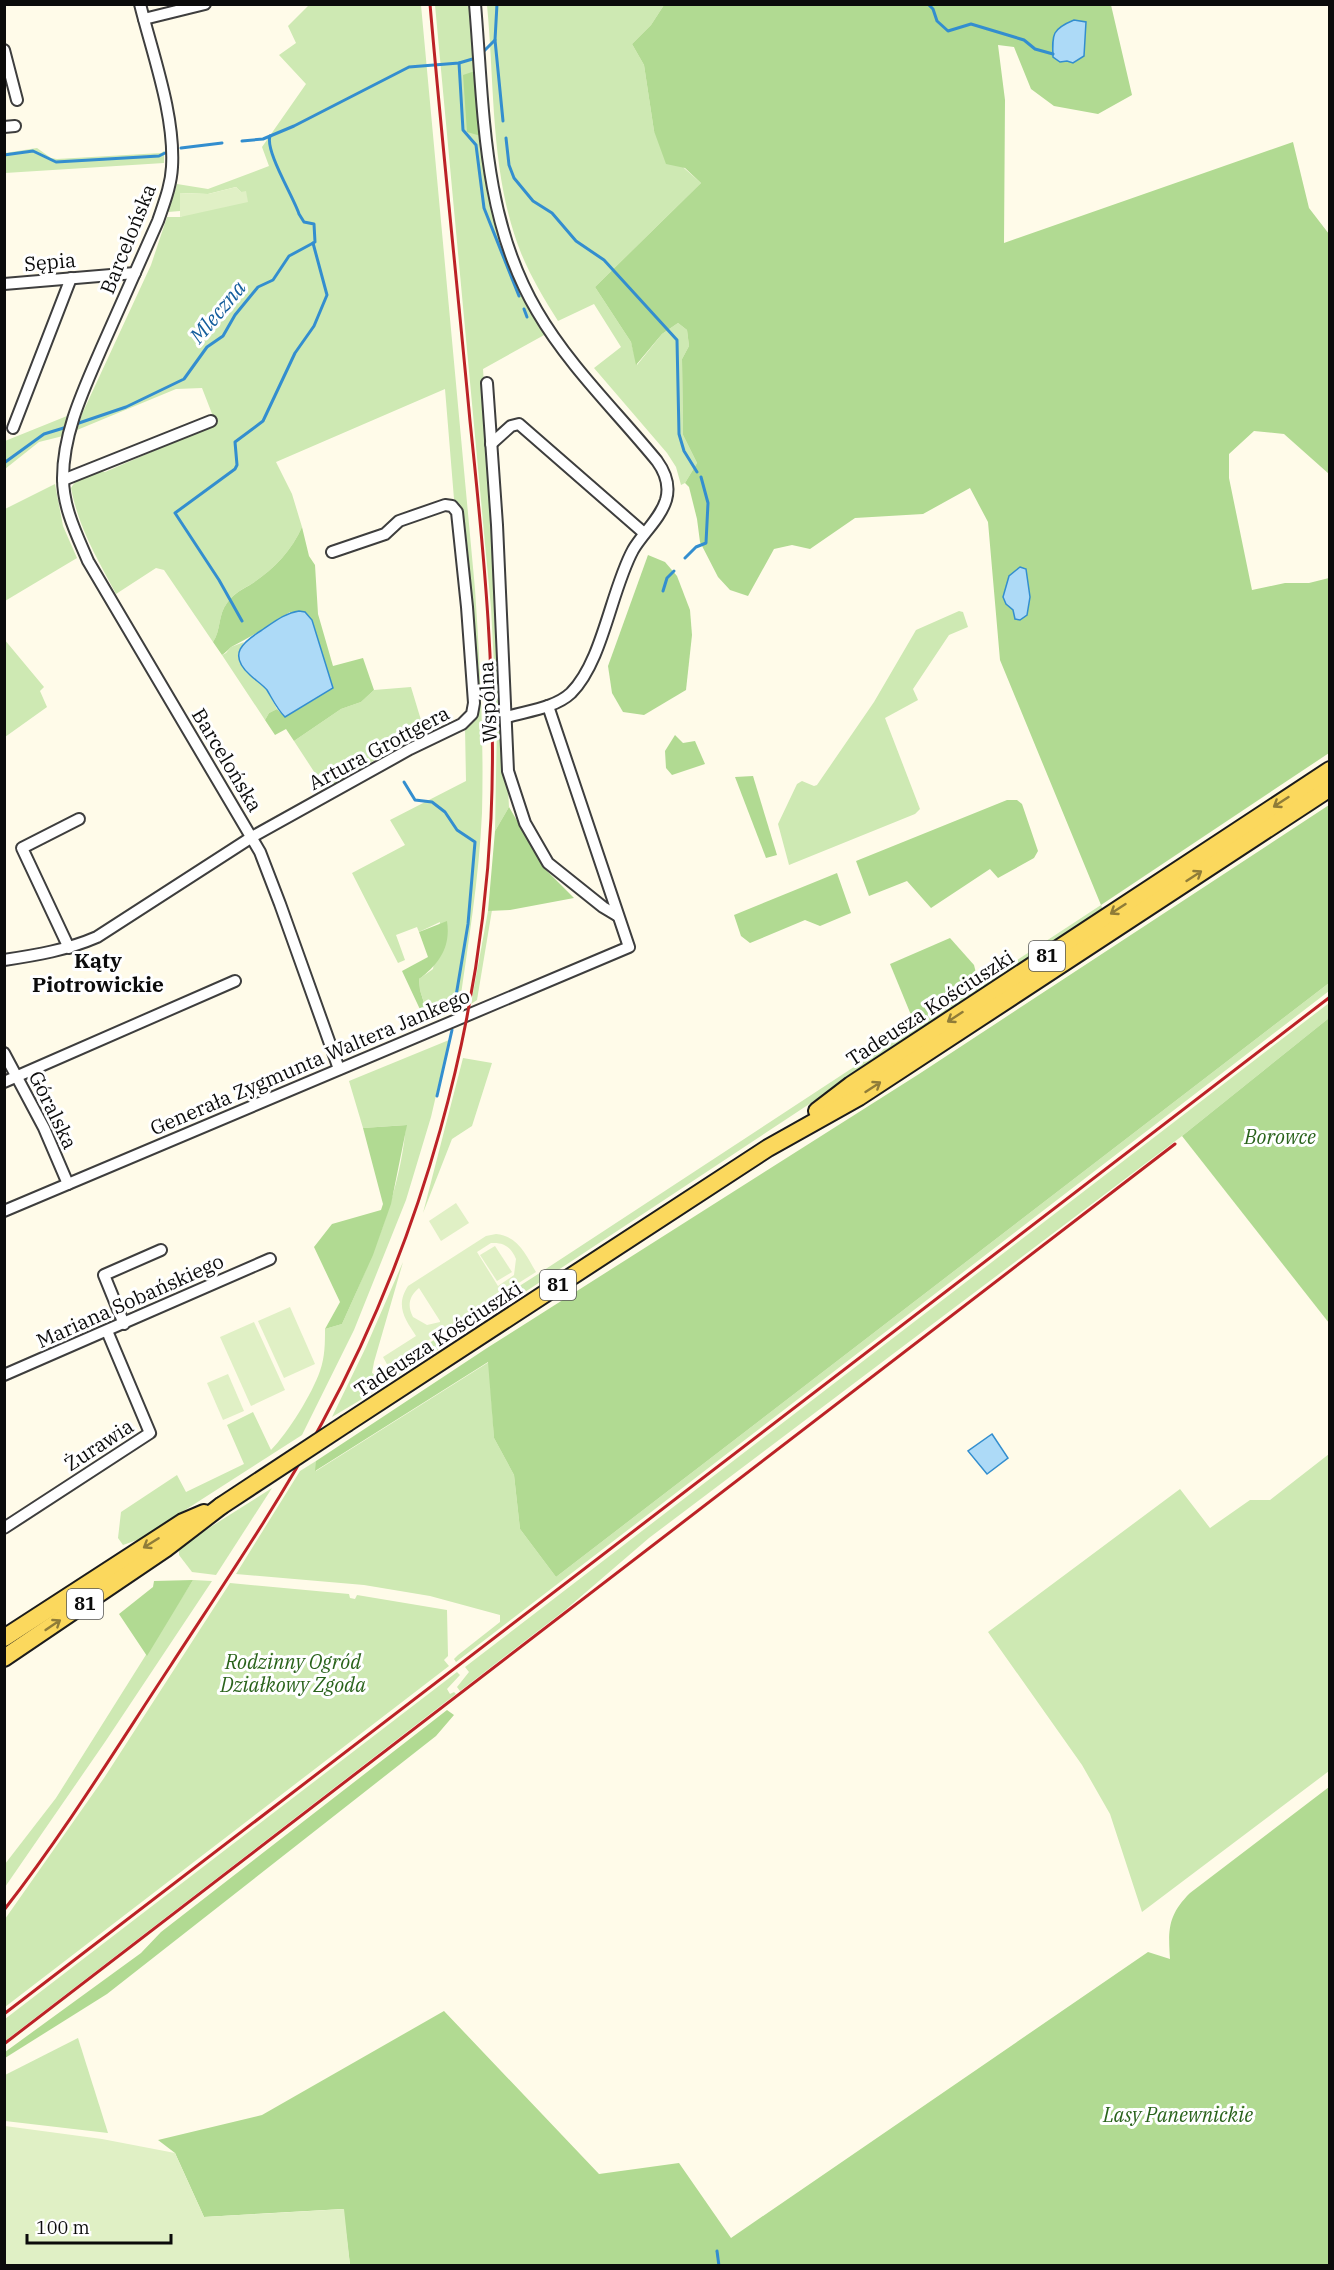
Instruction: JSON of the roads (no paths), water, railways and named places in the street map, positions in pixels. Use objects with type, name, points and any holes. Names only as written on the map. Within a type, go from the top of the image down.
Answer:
[{"type":"main road","name":"Tadeusza Kościuszki","points":[[768,1148],[851,1085],[1329,770]]},
{"type":"main road","name":"Tadeusza Kościuszki","points":[[4,1658],[165,1550],[221,1506],[768,1148],[859,1097],[1329,788]]},
{"type":"main road","name":"Tadeusza Kościuszki","points":[[4,1638],[183,1522],[221,1506]]},
{"type":"street","name":"Barcelońska","points":[[140,4],[170,126],[172,168],[168,192],[75,414],[69,434],[63,480],[70,519],[88,561],[252,837],[273,885],[339,1069]]},
{"type":"street","points":[[144,19],[205,4]]},
{"type":"street","points":[[475,4],[493,195],[502,230],[517,271],[532,302],[555,338],[660,465],[666,480],[667,492],[661,511],[644,533],[628,560],[585,672],[568,696],[548,706],[507,717]]},
{"type":"street","points":[[4,50],[17,100]]},
{"type":"street","name":"Sępia","points":[[4,284],[135,273]]},
{"type":"street","points":[[13,428],[71,278]]},
{"type":"street","name":"Wspólna","points":[[487,383],[507,717],[508,771],[525,823],[548,862],[603,907],[618,916]]},
{"type":"street","points":[[63,480],[211,421]]},
{"type":"street","points":[[490,444],[511,426],[519,424],[644,533]]},
{"type":"street","name":"Artura Grottgera","points":[[4,960],[69,948],[97,937],[252,837],[410,749],[462,724],[472,714],[474,703],[467,607],[457,513],[452,506],[445,505],[399,521],[384,534],[332,552]]},
{"type":"street","points":[[548,706],[618,916]]},
{"type":"street","points":[[69,948],[22,848],[79,819]]},
{"type":"street","name":"Generała Zygmunta Waltera Jankego","points":[[4,1211],[629,947],[618,916]]},
{"type":"street","points":[[4,1082],[236,981]]},
{"type":"street","name":"Góralska","points":[[4,1053],[69,1184]]},
{"type":"street","points":[[124,1324],[104,1275],[161,1250]]},
{"type":"street","name":"Mariana Sobańskiego","points":[[4,1375],[270,1258]]},
{"type":"street","name":"Żurawia","points":[[4,1528],[150,1433],[107,1331]]},
{"type":"water","points":[[1074,20],[1086,22],[1084,56],[1073,63],[1060,62],[1053,57],[1053,38],[1061,26]]},
{"type":"water","points":[[1020,567],[1026,569],[1030,597],[1027,615],[1020,620],[1015,619],[1013,610],[1006,604],[1003,597],[1009,576]]},
{"type":"water","points":[[299,611],[305,612],[312,620],[333,688],[285,717],[267,690],[243,668],[239,655],[244,644],[255,635],[284,616]]},
{"type":"water","points":[[992,1434],[1008,1458],[987,1474],[968,1451]]},
{"type":"waterway","name":"Mleczna","points":[[481,54],[495,40],[497,4]]},
{"type":"waterway","points":[[928,4],[933,9],[937,21],[948,31],[971,24],[1024,40],[1035,49],[1053,54]]},
{"type":"waterway","points":[[495,40],[503,121]]},
{"type":"waterway","name":"Mleczna","points":[[242,141],[263,139],[294,126],[409,67],[459,63],[476,58]]},
{"type":"waterway","points":[[459,63],[463,130],[476,145],[484,208],[519,296]]},
{"type":"waterway","name":"Mleczna","points":[[76,424],[126,407],[184,379],[207,347],[223,336],[235,315],[258,287],[273,280],[289,256],[315,242],[314,224],[304,222],[299,214],[275,163],[270,136]]},
{"type":"waterway","points":[[506,138],[509,165],[514,178],[533,201],[552,213],[576,241],[604,260],[677,340],[679,434],[684,451],[697,472]]},
{"type":"waterway","points":[[181,148],[222,143]]},
{"type":"waterway","points":[[4,155],[33,151],[56,162],[159,156],[165,153]]},
{"type":"waterway","points":[[242,621],[219,580],[175,513],[235,469],[237,465],[235,442],[263,421],[295,353],[314,326],[327,295],[313,243]]},
{"type":"waterway","points":[[524,309],[527,317]]},
{"type":"waterway","name":"Mleczna","points":[[4,463],[44,434],[67,427]]},
{"type":"waterway","points":[[685,558],[696,547],[706,543],[708,503],[701,477]]},
{"type":"waterway","points":[[663,591],[667,578],[674,571]]},
{"type":"waterway","points":[[404,782],[415,800],[432,802],[445,812],[457,830],[475,842],[468,924],[454,1008]]},
{"type":"waterway","points":[[437,1096],[452,1030]]},
{"type":"waterway","points":[[717,2251],[719,2266]]},
{"type":"railway","points":[[4,1910],[111,1758],[287,1485],[322,1423],[358,1353],[417,1206],[460,1053],[485,896],[491,818],[491,669],[480,520],[430,4]]},
{"type":"railway","points":[[4,2014],[1330,997]]},
{"type":"railway","points":[[4,2044],[1175,1144]]},
{"type":"district","name":"Kąty Piotrowickie","points":[[98,973]]},
{"type":"park label","name":"Borowce","points":[[1280,1137]]},
{"type":"park label","name":"Rodzinny Ogród Działkowy Zgoda","points":[[293,1674]]},
{"type":"park label","name":"Lasy Panewnickie","points":[[1178,2115]]}]
